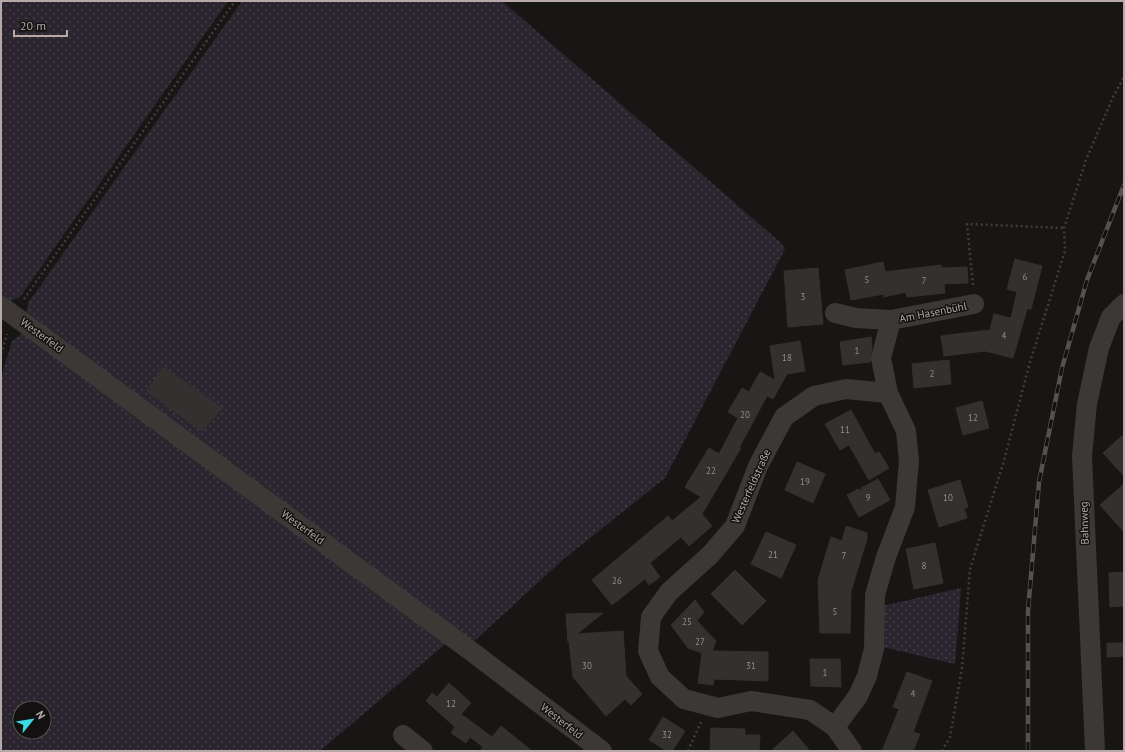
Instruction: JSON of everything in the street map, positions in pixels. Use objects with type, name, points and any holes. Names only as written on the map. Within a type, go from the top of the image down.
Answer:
[{"type":"street","name":"Am Hasenbühl","points":[[836,313],[856,318],[891,320],[974,304]]},
{"type":"street","name":"Bahnweg","points":[[1094,751],[1082,456],[1088,404],[1099,348],[1111,317],[1124,304]]},
{"type":"street","name":"Westerfeld","points":[[7,310],[475,654],[602,751]]},
{"type":"street","name":"Am Hasenbühl","points":[[888,393],[881,358],[891,320]]},
{"type":"street","name":"Westerfeldstraße","points":[[852,751],[835,727],[810,710],[751,701],[718,708],[684,699],[660,677],[648,651],[650,617],[669,592],[710,555],[735,526],[758,466],[784,417],[814,396],[846,388],[888,393]]},
{"type":"street","points":[[835,727],[858,696],[867,676],[874,649],[875,595],[886,557],[905,507],[909,462],[906,431],[888,393]]},
{"type":"street","points":[[402,735],[423,751]]},
{"type":"path","points":[[7,310],[235,1]]},
{"type":"path","points":[[942,751],[950,737],[962,668],[970,569],[1003,464],[1030,362],[1065,251],[1064,228],[1086,160],[1113,96],[1124,77]]},
{"type":"path","points":[[974,304],[967,224],[1064,228]]},
{"type":"path","points":[[688,751],[708,706]]},
{"type":"shaded area","points":[[1,1],[228,1],[20,297],[5,303],[1,301]]},
{"type":"shaded area","points":[[242,1],[502,1],[780,242],[785,249],[665,478],[565,558],[471,644],[26,313],[28,303]]},
{"type":"shaded area","points":[[23,333],[449,641],[320,751],[1,751],[1,377],[12,341]]},
{"type":"shaded area","points":[[961,588],[955,664],[883,647],[882,606]]},
{"type":"building","points":[[1015,259],[1042,266],[1031,309],[1027,309],[1013,358],[985,351],[944,356],[941,336],[990,330],[994,314],[1011,318],[1017,292],[1007,289]]},
{"type":"building","points":[[883,262],[885,272],[941,265],[942,268],[967,267],[968,283],[944,284],[945,293],[907,297],[906,292],[884,297],[884,294],[851,300],[845,270]]},
{"type":"building","points":[[818,268],[823,324],[788,327],[784,271]]},
{"type":"building","points":[[871,337],[872,346],[870,362],[843,365],[840,342]]},
{"type":"building","points":[[800,341],[805,371],[787,374],[773,399],[767,396],[739,448],[741,448],[702,514],[712,526],[689,546],[681,537],[650,563],[660,577],[649,585],[645,579],[612,605],[592,580],[668,516],[672,521],[701,497],[685,487],[709,448],[719,454],[738,418],[728,412],[742,388],[749,392],[760,372],[775,380],[770,346]]},
{"type":"building","points":[[949,360],[951,384],[914,388],[912,364]]},
{"type":"building","points":[[164,367],[222,408],[202,431],[146,391]]},
{"type":"building","points":[[982,401],[989,428],[963,435],[956,408]]},
{"type":"building","points":[[851,410],[875,454],[879,452],[889,468],[869,480],[849,445],[840,450],[825,424]]},
{"type":"building","points":[[1124,434],[1124,476],[1103,453]]},
{"type":"building","points":[[797,462],[825,474],[813,503],[785,490]]},
{"type":"building","points":[[878,479],[890,500],[859,517],[847,495],[858,489],[863,491],[861,488]]},
{"type":"building","points":[[960,480],[968,507],[964,508],[967,518],[939,527],[928,490]]},
{"type":"building","points":[[1124,484],[1124,532],[1100,505]]},
{"type":"building","points":[[846,526],[867,533],[867,539],[851,591],[850,633],[820,633],[818,580],[831,537],[842,541]]},
{"type":"building","points":[[766,532],[796,545],[781,578],[751,564]]},
{"type":"building","points":[[935,543],[943,583],[914,589],[906,549]]},
{"type":"building","points":[[735,570],[766,601],[742,625],[711,594]]},
{"type":"building","points":[[1124,572],[1124,606],[1110,607],[1109,573]]},
{"type":"building","points":[[695,600],[704,612],[697,621],[716,641],[712,651],[768,652],[768,681],[714,679],[713,685],[698,683],[702,653],[688,648],[671,625]]},
{"type":"building","points":[[603,613],[577,634],[623,631],[626,676],[642,694],[631,705],[625,699],[606,716],[573,677],[566,614]]},
{"type":"building","points":[[1107,643],[1124,643],[1124,656],[1107,657]]},
{"type":"building","points":[[810,659],[840,659],[841,687],[811,686]]},
{"type":"building","points":[[907,672],[932,681],[913,732],[920,734],[913,751],[882,751],[899,709],[893,707]]},
{"type":"building","points":[[449,683],[471,703],[461,714],[492,737],[501,726],[532,751],[480,751],[483,747],[470,737],[466,743],[451,733],[455,727],[426,701],[432,693],[437,697]]},
{"type":"building","points":[[663,717],[685,731],[672,751],[667,751],[649,740]]},
{"type":"building","points":[[711,728],[745,729],[745,735],[760,735],[759,751],[710,751]]},
{"type":"building","points":[[793,731],[810,751],[771,751]]},
{"type":"railway","points":[[1028,751],[1028,611],[1039,482],[1062,368],[1087,280],[1124,185]]}]
